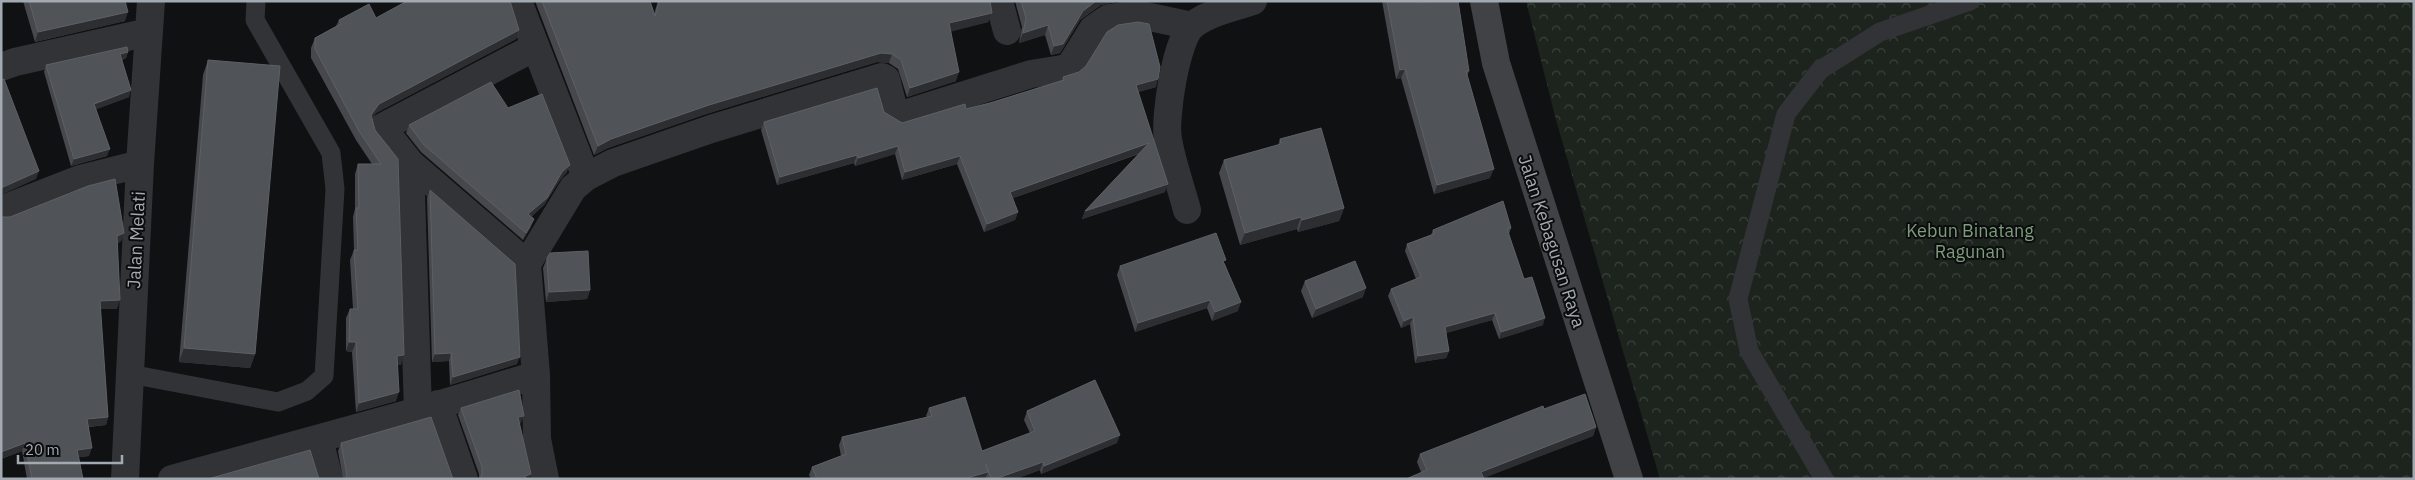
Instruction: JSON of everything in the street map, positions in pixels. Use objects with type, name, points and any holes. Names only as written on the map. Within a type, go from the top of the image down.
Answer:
[{"type":"main road","name":"Jalan Kebagusan Raya","points":[[1484,1],[1496,63],[1629,479]]},
{"type":"street","name":"Jalan Melati","points":[[125,479],[140,164],[151,1]]},
{"type":"street","points":[[518,1],[586,177]]},
{"type":"street","points":[[1000,1],[1007,31]]},
{"type":"street","points":[[1187,210],[1168,138],[1168,113],[1184,37],[1192,26],[1214,14],[1253,1]]},
{"type":"street","points":[[545,479],[537,439],[536,375],[527,264],[573,188],[586,177],[614,164],[712,129],[882,77],[886,79],[894,111],[901,115],[1031,74],[1062,69],[1070,66],[1093,29],[1109,18],[1136,14],[1192,26]]},
{"type":"street","points":[[1,68],[15,62],[149,32]]},
{"type":"street","points":[[527,264],[410,163],[384,130],[383,126],[535,47]]},
{"type":"street","points":[[410,163],[428,407],[464,479]]},
{"type":"street","points":[[1,210],[80,179],[140,164]]},
{"type":"street","points":[[172,479],[319,439],[536,375]]},
{"type":"street","points":[[319,439],[329,479]]},
{"type":"lane","points":[[130,374],[278,402],[307,391],[324,376],[335,189],[331,153],[254,20],[256,1]]},
{"type":"lane","points":[[1824,479],[1749,351],[1738,299],[1786,114],[1820,70],[1880,32],[1970,1]]},
{"type":"green space","name":"Kebun Binatang Ragunan","points":[[1526,1],[2414,1],[2414,479],[1660,479],[1556,120]]},
{"type":"building","points":[[29,1],[125,1],[128,12],[38,32]]},
{"type":"building","points":[[407,1],[510,1],[519,30],[379,104],[371,115],[375,130],[398,159],[404,355],[397,356],[399,392],[359,403],[356,342],[349,342],[350,309],[358,309],[354,250],[358,250],[356,208],[359,208],[358,164],[381,164],[359,131],[315,49],[315,38],[341,24],[339,20],[369,4],[376,18]]},
{"type":"building","points":[[542,1],[650,1],[655,16],[659,1],[990,1],[992,13],[949,23],[959,72],[910,88],[901,60],[892,54],[881,53],[709,105],[611,139],[598,146]]},
{"type":"building","points":[[1021,1],[1096,1],[1083,11],[1063,44],[1054,46],[1048,25],[1023,33],[1026,18]]},
{"type":"building","points":[[1387,1],[1420,1],[1420,3],[1429,1],[1458,1],[1469,71],[1466,71],[1494,169],[1437,185],[1405,69],[1400,70]]},
{"type":"building","points":[[1138,22],[1149,24],[1160,67],[1158,79],[1136,85],[1168,184],[1085,211],[1149,143],[1010,192],[1018,212],[987,224],[960,156],[905,172],[898,146],[858,158],[857,155],[780,177],[764,122],[877,88],[884,112],[902,123],[965,104],[966,109],[990,103],[1064,80],[1063,77],[1079,72],[1086,66],[1107,32],[1118,25]]},
{"type":"building","points":[[127,47],[128,52],[120,54],[131,90],[94,104],[110,149],[74,159],[46,65]]},
{"type":"building","points":[[208,60],[280,66],[255,354],[184,348]]},
{"type":"building","points":[[4,79],[39,171],[1,188],[1,80]]},
{"type":"building","points":[[491,82],[508,108],[542,94],[570,165],[562,172],[547,198],[528,214],[534,219],[526,233],[424,145],[409,125]]},
{"type":"building","points":[[1321,128],[1344,208],[1302,220],[1301,217],[1245,233],[1224,160],[1281,144],[1280,139]]},
{"type":"building","points":[[115,179],[124,233],[117,236],[120,300],[100,301],[108,417],[87,419],[92,448],[77,450],[83,479],[32,479],[25,443],[1,452],[1,217],[10,217],[88,186]]},
{"type":"building","points":[[430,190],[515,264],[520,357],[453,377],[451,353],[435,354]]},
{"type":"building","points":[[1503,201],[1511,228],[1507,229],[1524,279],[1532,277],[1545,318],[1501,332],[1495,313],[1445,327],[1449,351],[1418,356],[1413,317],[1404,321],[1391,289],[1421,277],[1407,244],[1434,234],[1433,230]]},
{"type":"building","points":[[1216,233],[1226,260],[1223,261],[1241,302],[1215,312],[1210,300],[1138,323],[1120,266]]},
{"type":"building","points":[[588,251],[590,290],[549,292],[547,258],[550,253]]},
{"type":"building","points":[[1355,261],[1366,288],[1316,309],[1305,281]]},
{"type":"building","points":[[1095,380],[1120,435],[1044,466],[1043,462],[995,479],[991,479],[986,464],[988,472],[963,479],[817,479],[812,467],[846,454],[842,437],[932,416],[929,408],[965,397],[982,451],[1035,431],[1027,411]]},
{"type":"building","points":[[519,390],[524,416],[518,417],[531,474],[525,476],[526,479],[480,479],[482,467],[461,408]]},
{"type":"building","points":[[1585,394],[1596,427],[1481,472],[1484,479],[1406,479],[1427,470],[1420,454],[1543,406],[1544,409]]},
{"type":"building","points":[[431,417],[453,479],[345,479],[347,476],[341,443]]},
{"type":"building","points":[[310,450],[319,479],[208,479]]}]
